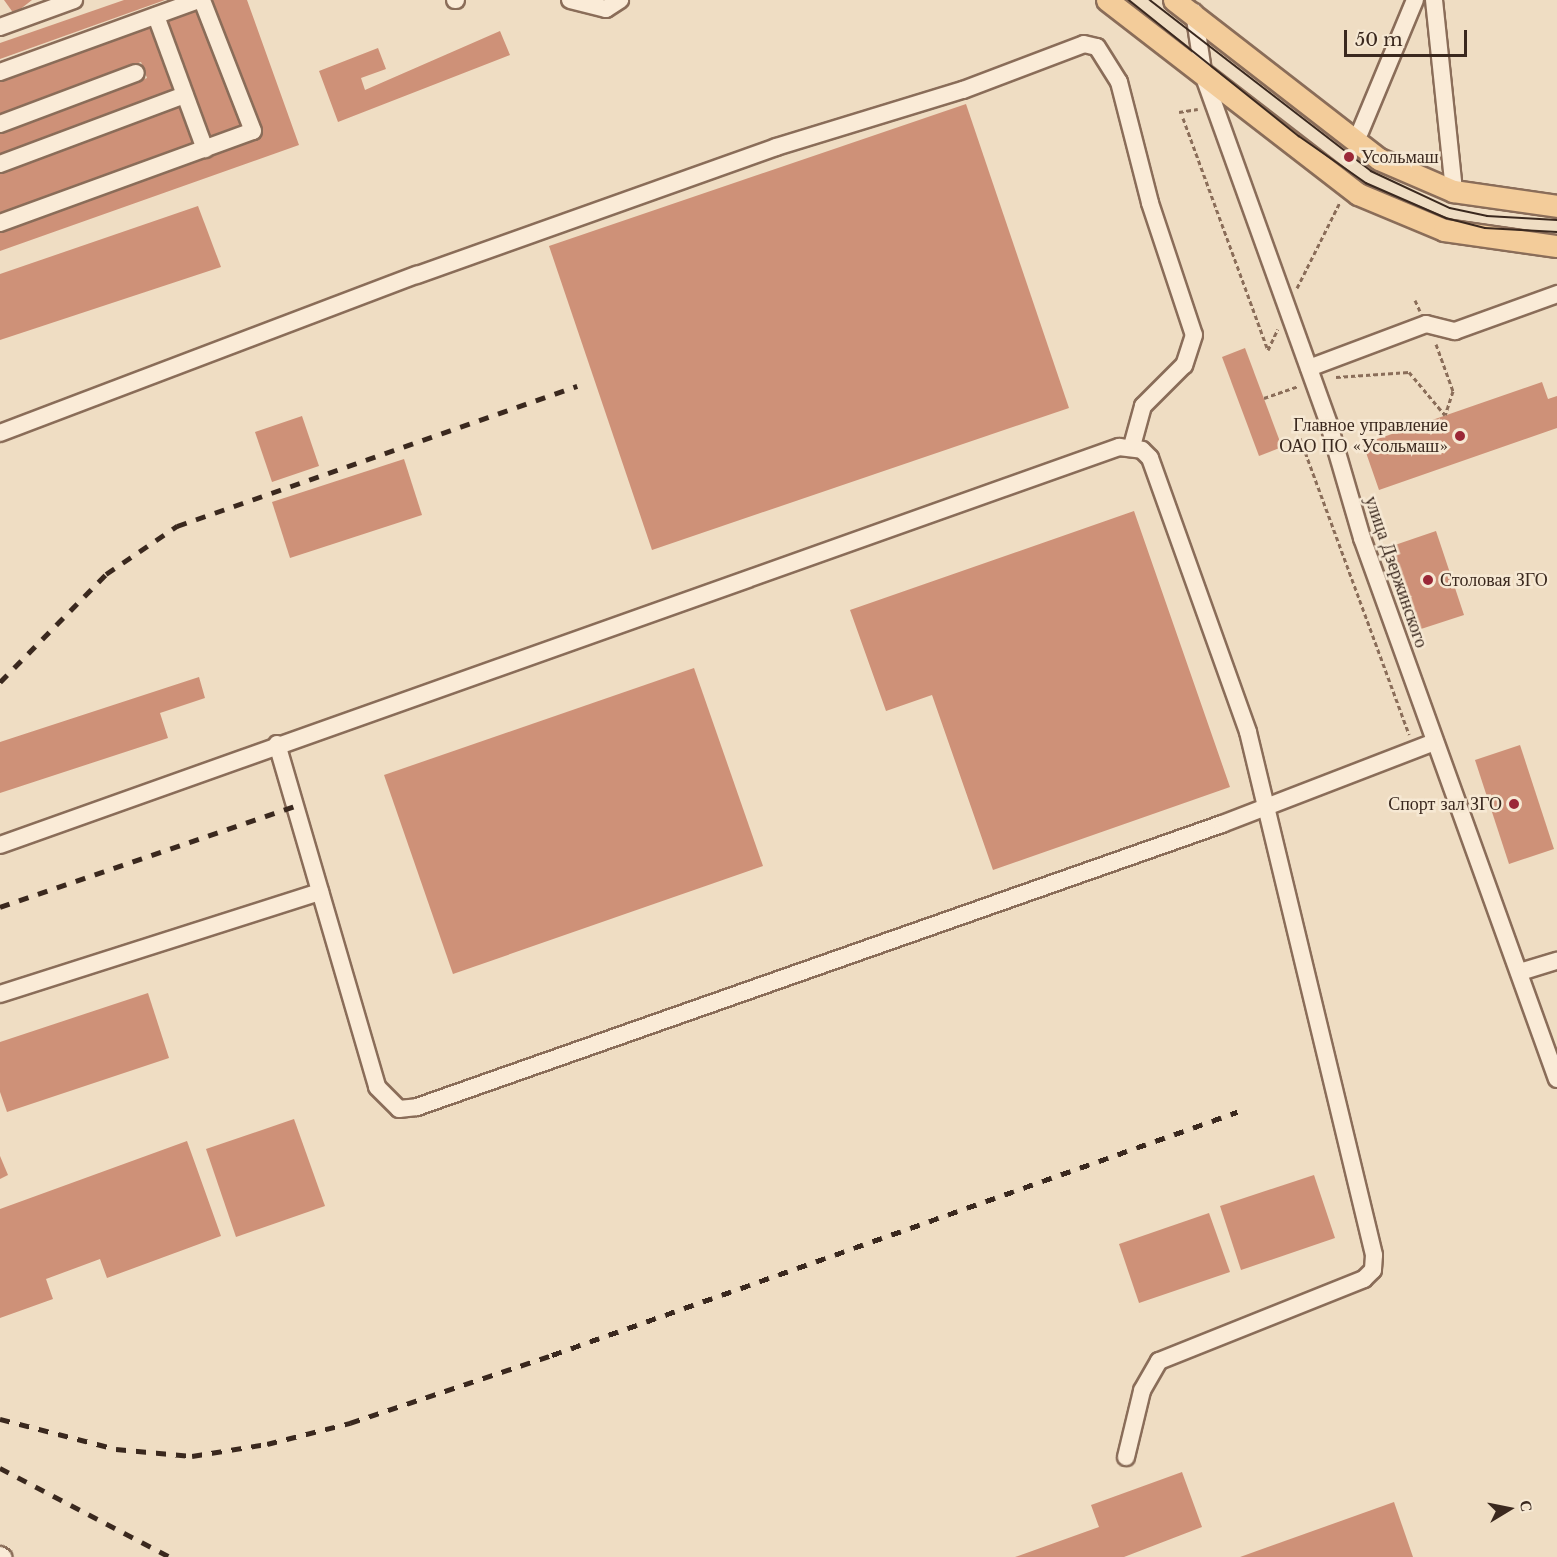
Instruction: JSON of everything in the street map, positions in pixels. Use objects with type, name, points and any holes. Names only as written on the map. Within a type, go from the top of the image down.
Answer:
[{"type":"main road","points":[[1107,0],[1358,194],[1402,216],[1484,239],[1557,246]]},
{"type":"main road","points":[[1174,0],[1193,9],[1379,159],[1453,191],[1557,206]]},
{"type":"street","points":[[0,72],[200,0],[253,131],[0,223]]},
{"type":"street","points":[[570,0],[606,9],[620,0]]},
{"type":"street","points":[[1360,132],[1415,0]]},
{"type":"street","points":[[1434,0],[1454,182]]},
{"type":"street","points":[[0,9],[5,25],[64,2]]},
{"type":"street","name":"улица Дзержинского","points":[[1193,9],[1204,77],[1309,368],[1362,538],[1557,1079]]},
{"type":"street","points":[[156,16],[205,149]]},
{"type":"street","points":[[0,433],[440,267],[776,147],[963,90],[1084,44],[1097,47],[1119,82],[1150,203],[1194,335],[1184,365],[1143,405],[1132,446]]},
{"type":"street","points":[[0,124],[136,73]]},
{"type":"street","points":[[0,164],[185,95]]},
{"type":"street","points":[[1309,368],[1426,324],[1455,331],[1557,294]]},
{"type":"street","points":[[0,845],[278,744],[1132,446]]},
{"type":"street","points":[[1126,1457],[1142,1392],[1159,1361],[1364,1279],[1373,1270],[1374,1255],[1248,732],[1150,458],[1132,446]]},
{"type":"street","points":[[278,744],[377,1087],[389,1103],[408,1108],[1266,808],[1435,742]]},
{"type":"street","points":[[0,994],[320,892]]},
{"type":"street","points":[[1520,972],[1557,961]]},
{"type":"path","points":[[1179,112],[1198,109]]},
{"type":"path","points":[[1183,118],[1268,350]]},
{"type":"path","points":[[1295,292],[1343,195]]},
{"type":"path","points":[[1326,377],[1409,372],[1445,416],[1453,391],[1443,359]]},
{"type":"path","points":[[1264,399],[1303,385]]},
{"type":"path","points":[[1300,438],[1414,750]]},
{"type":"building","points":[[4,0],[32,0],[14,14]]},
{"type":"building","points":[[124,0],[165,0],[0,59],[0,43]]},
{"type":"building","points":[[212,0],[247,0],[299,145],[0,251],[0,232],[262,137]]},
{"type":"building","points":[[199,8],[243,127],[210,138],[168,20]]},
{"type":"building","points":[[151,24],[175,89],[0,155],[0,133],[147,78],[141,62],[0,115],[0,81]]},
{"type":"building","points":[[500,31],[510,55],[338,122],[319,71],[378,48],[386,69],[361,78],[365,90]]},
{"type":"building","points":[[966,104],[1069,408],[652,550],[549,246]]},
{"type":"building","points":[[181,106],[195,145],[0,216],[0,172]]},
{"type":"building","points":[[198,206],[221,267],[0,340],[0,274]]},
{"type":"building","points":[[1245,348],[1282,447],[1259,456],[1222,357]]},
{"type":"building","name":"Главное управление ОАО ПО «Усольмаш»","points":[[1542,382],[1548,399],[1557,396],[1557,428],[1379,490],[1363,444]]},
{"type":"building","points":[[302,416],[319,466],[272,482],[255,432]]},
{"type":"building","points":[[404,459],[422,515],[290,558],[272,502]]},
{"type":"building","points":[[1134,511],[1230,787],[993,870],[932,695],[886,711],[850,610]]},
{"type":"building","name":"Столовая ЗГО","points":[[1436,531],[1464,615],[1421,629],[1392,546]]},
{"type":"building","points":[[694,668],[763,866],[453,974],[384,775]]},
{"type":"building","points":[[199,677],[205,698],[160,713],[168,738],[0,793],[0,742]]},
{"type":"building","name":"Спорт зал ЗГО","points":[[1520,745],[1554,849],[1509,864],[1475,760]]},
{"type":"building","points":[[148,993],[169,1058],[7,1112],[0,1092],[0,1042]]},
{"type":"building","points":[[294,1119],[325,1206],[236,1237],[206,1149]]},
{"type":"building","points":[[187,1141],[221,1236],[107,1278],[100,1259],[46,1279],[53,1299],[0,1318],[0,1209]]},
{"type":"building","points":[[0,1156],[8,1175],[0,1179]]},
{"type":"building","points":[[1314,1175],[1335,1238],[1241,1270],[1220,1206]]},
{"type":"building","points":[[1209,1213],[1230,1272],[1139,1303],[1119,1244]]},
{"type":"building","points":[[1182,1472],[1202,1527],[1124,1557],[1015,1557],[1099,1527],[1091,1505]]},
{"type":"building","points":[[1394,1502],[1413,1557],[1240,1557]]},
{"type":"tram line","points":[[1129,0],[1299,136],[1366,183],[1446,218],[1485,228],[1557,232]]},
{"type":"tram line","points":[[1150,0],[1371,171],[1450,208],[1487,216],[1557,220]]},
{"type":"railway","points":[[0,682],[106,574],[177,526],[577,386]]},
{"type":"railway","points":[[0,907],[295,806]]},
{"type":"railway","points":[[0,1419],[116,1449],[192,1456],[267,1444],[350,1423],[552,1355],[1237,1112]]},
{"type":"railway","points":[[0,1468],[170,1557]]},
{"type":"place","name":"Усольмаш","points":[[1349,157]]},
{"type":"place","name":"Главное управление ОАО ПО «Усольмаш»","points":[[1460,436]]},
{"type":"place","name":"Столовая ЗГО","points":[[1428,580]]},
{"type":"place","name":"Спорт зал ЗГО","points":[[1514,804]]}]
